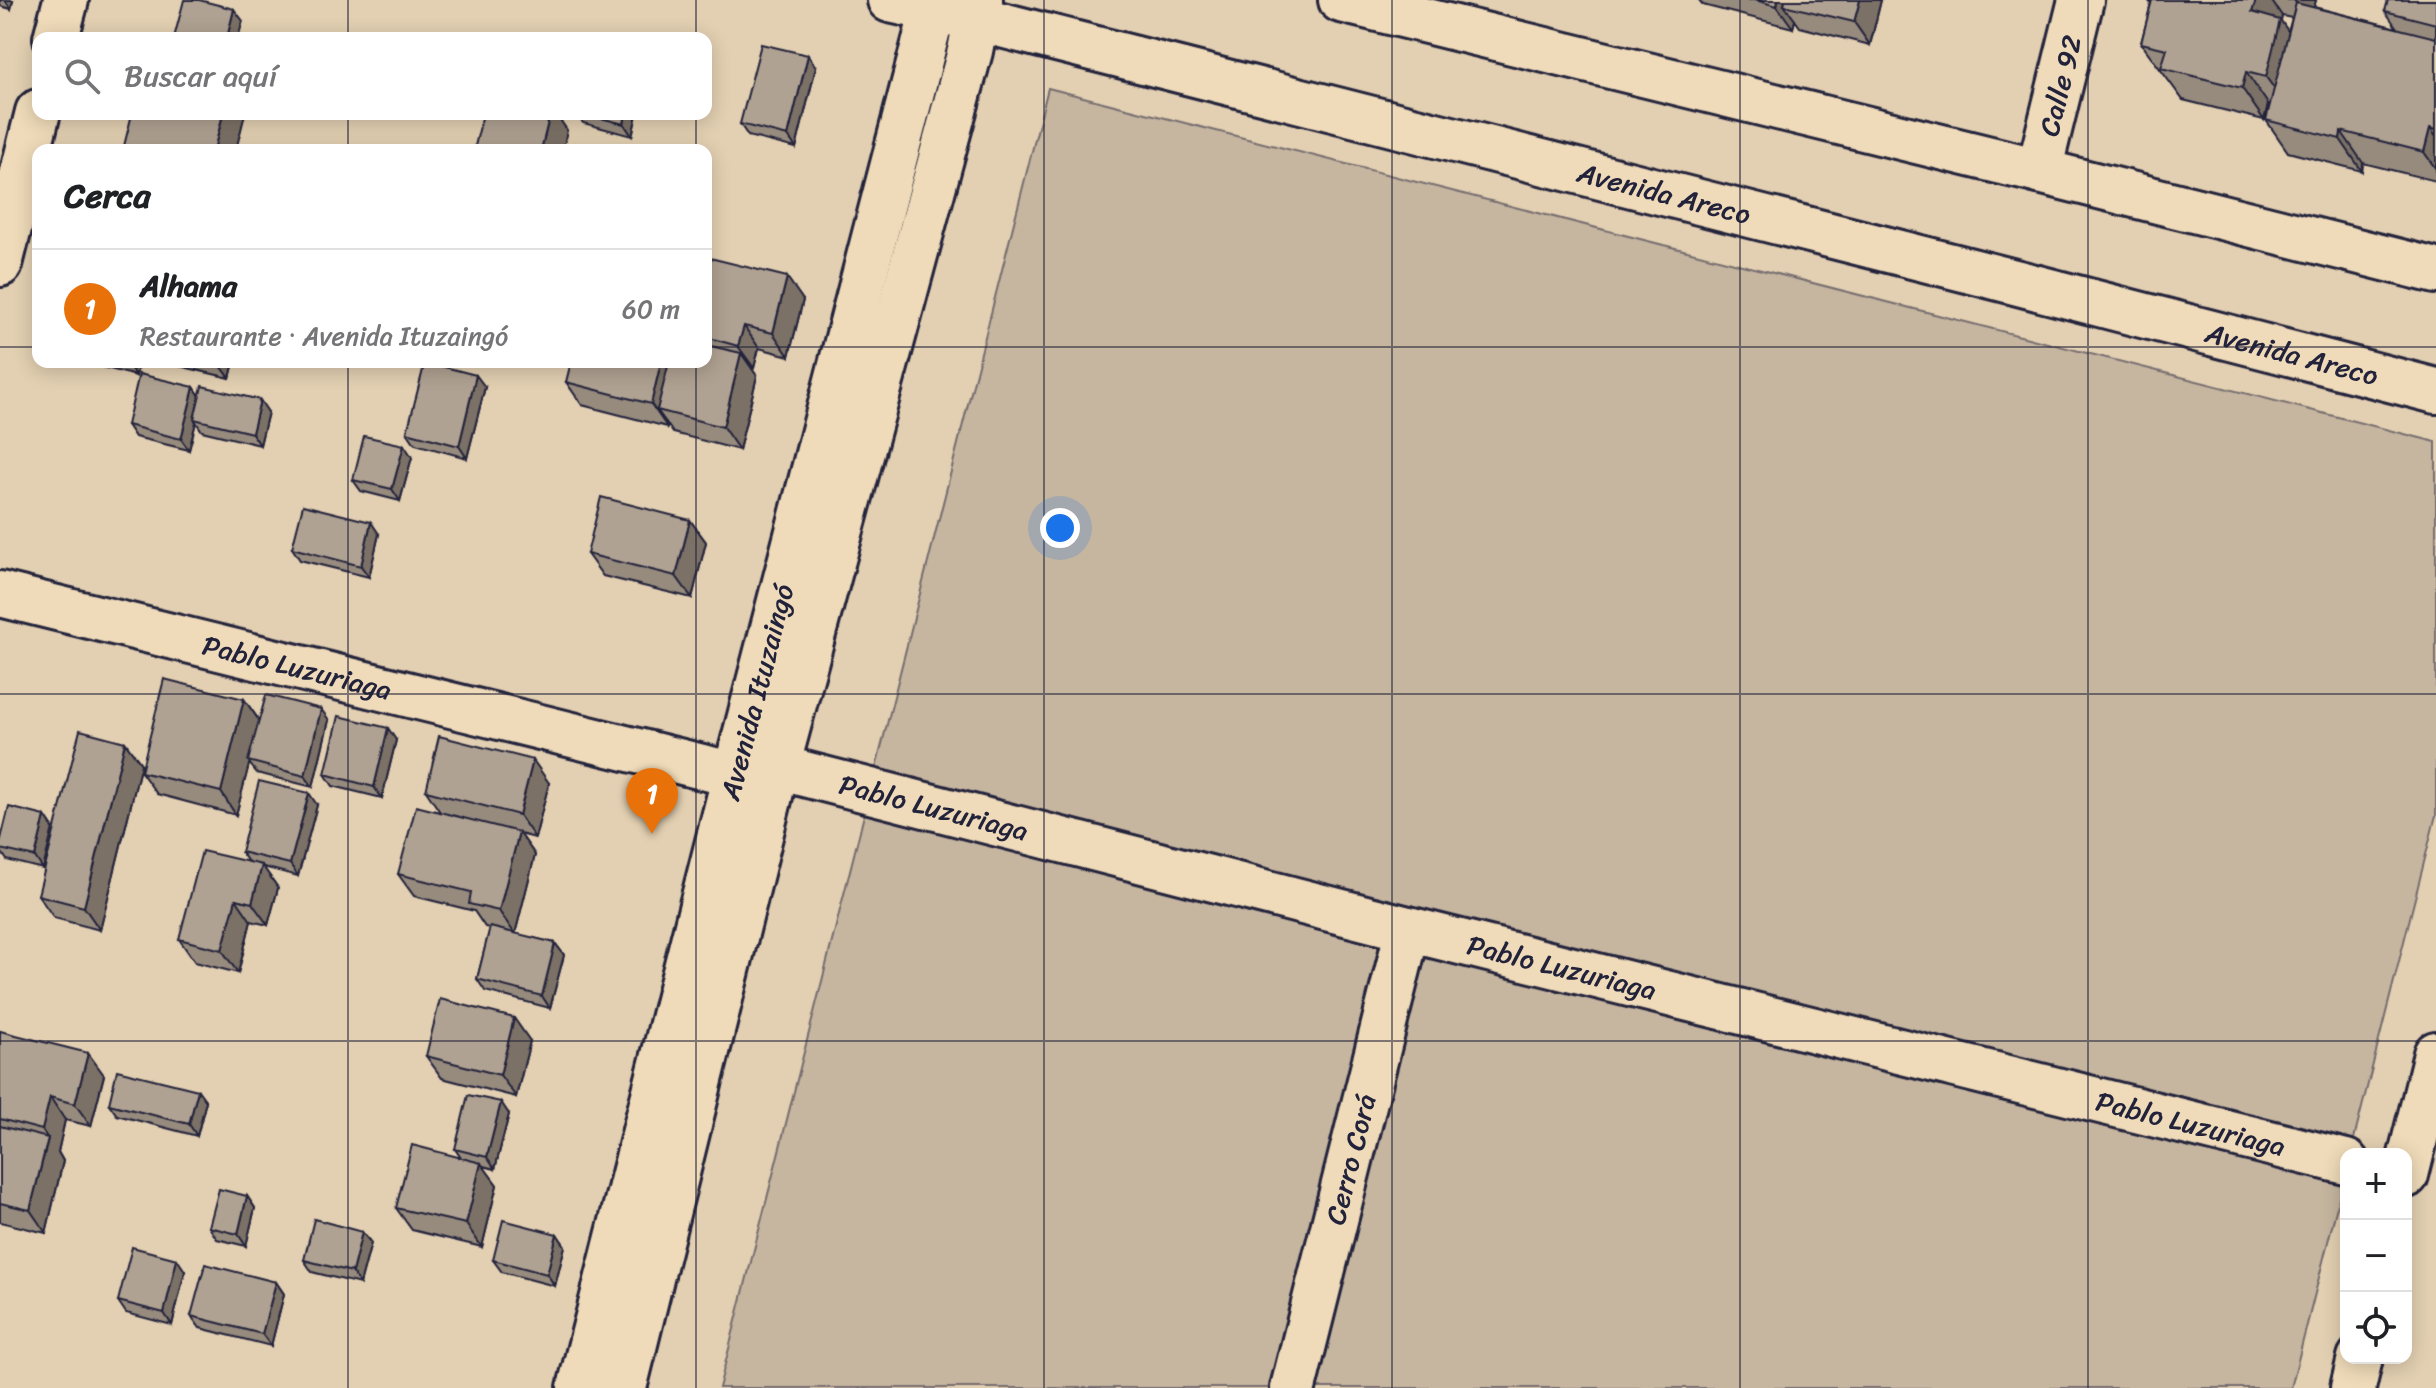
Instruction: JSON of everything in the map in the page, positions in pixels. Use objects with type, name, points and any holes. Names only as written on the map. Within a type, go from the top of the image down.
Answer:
[{"type":"main road","points":[[58,32],[66,0]]},
{"type":"main road","name":"Avenida Areco","points":[[890,0],[958,7],[2436,391]]},
{"type":"main road","points":[[1341,0],[2436,271]]},
{"type":"main road","name":"Calle 92","points":[[2039,171],[2081,0]]},
{"type":"main road","name":"Avenida Ituzaingó","points":[[624,1388],[777,767],[958,7]]},
{"type":"main road","name":"Avenida Ituzaingó","points":[[580,1388],[735,775],[958,7]]},
{"type":"main road","points":[[0,264],[36,120]]},
{"type":"main road","name":"Pablo Luzuriaga","points":[[0,594],[735,775]]},
{"type":"main road","name":"Pablo Luzuriaga","points":[[777,767],[1408,929],[2340,1161]]},
{"type":"main road","name":"Cerro Corá","points":[[1293,1388],[1408,929]]},
{"type":"main road","points":[[2412,1152],[2436,1054]]},
{"type":"main road","points":[[2412,1178],[2436,1185]]},
{"type":"main road","points":[[2353,1388],[2359,1364]]},
{"type":"shaded area","points":[[1048,88],[2436,442],[2436,815],[2352,1148],[2340,1148],[2340,1194],[2291,1388],[719,1388]]},
{"type":"building","points":[[184,0],[199,0],[234,9],[228,32],[176,32]]},
{"type":"building","points":[[1755,0],[1778,0],[1777,6]]},
{"type":"building","points":[[1785,0],[1860,0],[1854,22],[1784,5]]},
{"type":"building","points":[[2152,0],[2256,0],[2252,12],[2280,20],[2266,77],[2246,72],[2242,88],[2161,68],[2167,49],[2141,43]]},
{"type":"building","points":[[2388,0],[2436,0],[2436,24],[2385,11]]},
{"type":"building","points":[[2296,3],[2436,38],[2436,130],[2430,128],[2424,152],[2341,131],[2340,139],[2266,120]]},
{"type":"building","points":[[761,44],[808,55],[788,136],[740,124]]},
{"type":"building","points":[[130,120],[222,120],[216,144],[124,144]]},
{"type":"building","points":[[482,120],[548,120],[542,144],[476,144]]},
{"type":"building","points":[[712,258],[787,277],[773,333],[744,326],[738,346],[712,339]]},
{"type":"building","points":[[712,346],[741,353],[723,427],[657,410],[668,368],[712,368]]},
{"type":"building","points":[[423,368],[449,368],[476,375],[459,446],[407,432]]},
{"type":"building","points":[[570,368],[660,368],[651,404],[566,382]]},
{"type":"building","points":[[139,374],[194,387],[181,439],[127,425]]},
{"type":"building","points":[[202,386],[260,400],[252,433],[194,419]]},
{"type":"building","points":[[364,436],[404,445],[392,489],[353,480]]},
{"type":"building","points":[[601,497],[690,520],[676,576],[587,554]]},
{"type":"building","points":[[303,505],[371,522],[361,566],[292,548]]},
{"type":"building","points":[[164,679],[244,699],[221,792],[141,772]]},
{"type":"building","points":[[266,695],[321,709],[305,776],[248,761]]},
{"type":"building","points":[[339,716],[388,728],[374,787],[325,774]]},
{"type":"building","points":[[80,730],[125,742],[84,907],[38,895]]},
{"type":"building","points":[[439,736],[533,760],[519,815],[426,791]]},
{"type":"building","points":[[259,781],[309,793],[290,864],[241,852]]},
{"type":"building","points":[[416,806],[519,832],[499,911],[469,904],[471,892],[398,874]]},
{"type":"building","points":[[9,807],[45,816],[35,857],[0,849]]},
{"type":"building","points":[[202,851],[262,865],[252,903],[236,899],[222,950],[179,939]]},
{"type":"building","points":[[490,927],[555,943],[542,996],[477,979]]},
{"type":"building","points":[[440,999],[514,1018],[500,1075],[426,1056]]},
{"type":"building","points":[[0,1031],[88,1053],[75,1104],[50,1097],[42,1130],[0,1119]]},
{"type":"building","points":[[117,1070],[198,1090],[189,1124],[109,1104]]},
{"type":"building","points":[[468,1095],[501,1102],[487,1157],[455,1149]]},
{"type":"building","points":[[0,1126],[48,1138],[30,1210],[0,1203]]},
{"type":"building","points":[[412,1145],[481,1163],[466,1224],[396,1208]]},
{"type":"building","points":[[219,1189],[247,1196],[238,1234],[209,1227]]},
{"type":"building","points":[[314,1219],[362,1232],[352,1272],[304,1260]]},
{"type":"building","points":[[503,1220],[557,1234],[547,1274],[493,1260]]},
{"type":"building","points":[[132,1247],[177,1259],[164,1313],[118,1301]]},
{"type":"building","points":[[205,1264],[276,1282],[262,1334],[191,1316]]},
{"type":"place","name":"Alhama","points":[[652,834]]}]
